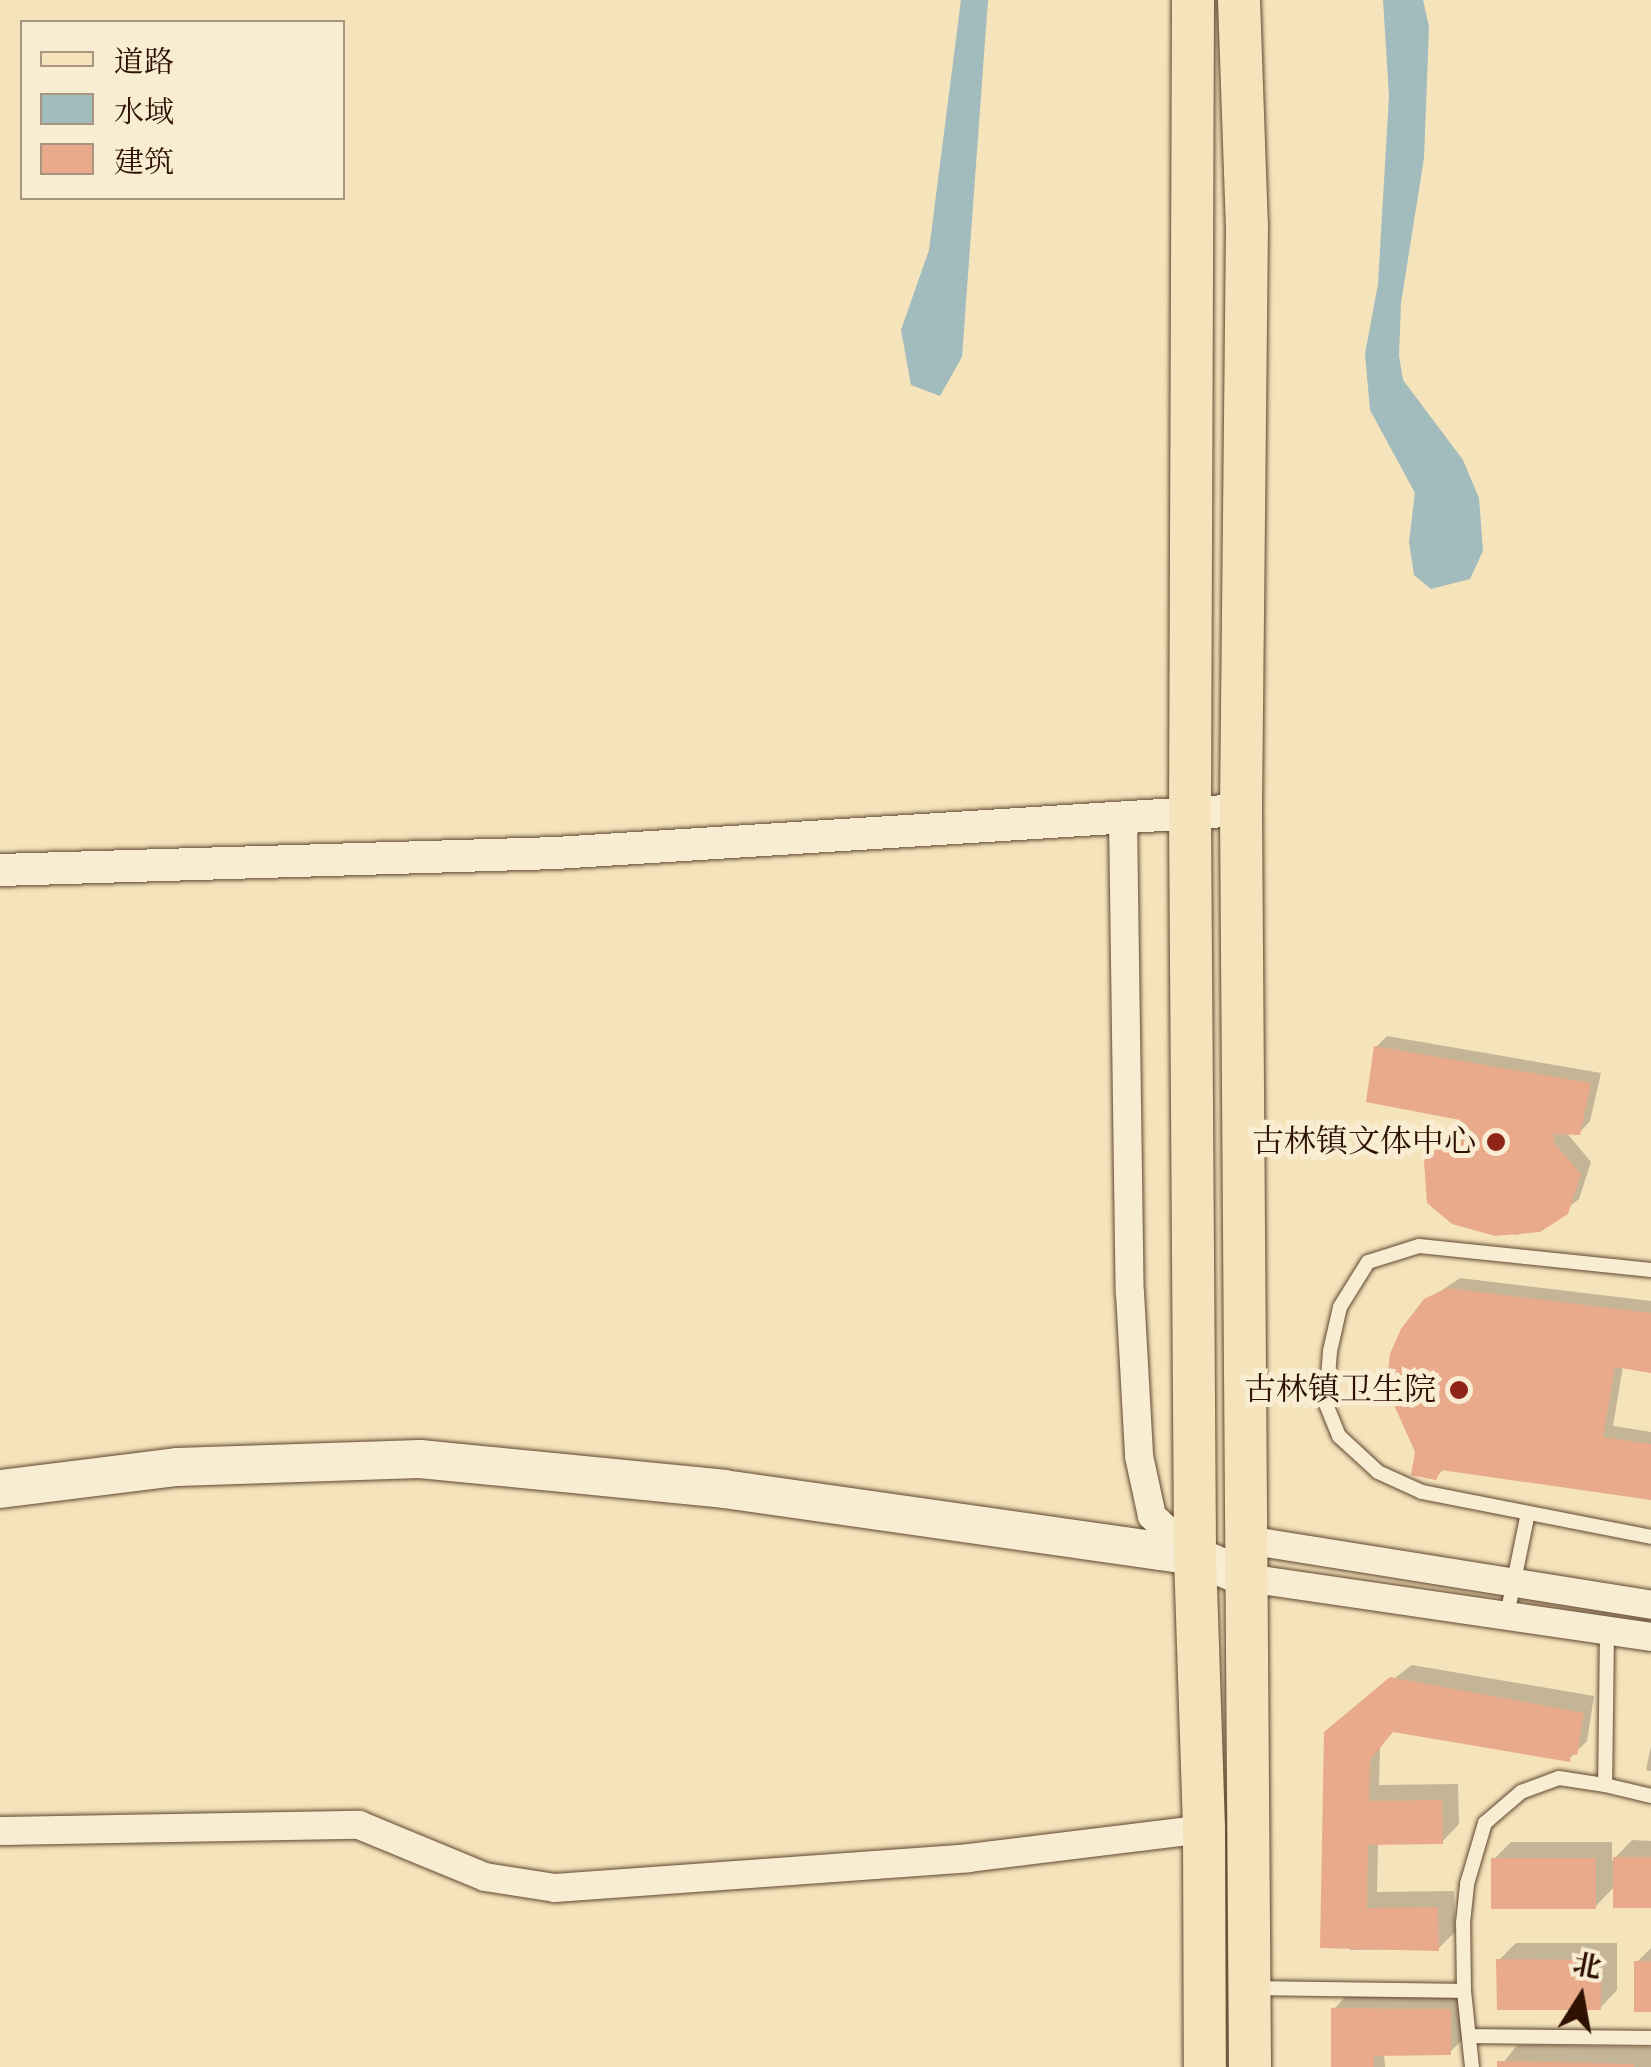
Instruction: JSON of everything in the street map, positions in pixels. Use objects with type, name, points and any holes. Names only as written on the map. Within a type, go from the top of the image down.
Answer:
[{"type":"main road","points":[[1192,0],[1190,813],[1195,1556],[1204,1829],[1205,2067]]},
{"type":"main road","points":[[1239,0],[1247,225],[1241,810],[1250,2067]]},
{"type":"main road","points":[[0,1489],[177,1467],[420,1459],[724,1488],[1195,1556],[1247,1559]]},
{"type":"street","points":[[0,870],[574,852],[1241,810]]},
{"type":"street","points":[[1123,817],[1130,1293],[1139,1456],[1152,1516],[1195,1556]]},
{"type":"street","points":[[1247,1559],[1513,1583],[1651,1605]]},
{"type":"street","points":[[1247,1559],[1507,1615],[1651,1637]]},
{"type":"street","points":[[0,1831],[359,1825],[485,1877],[555,1888],[970,1858],[1204,1829]]},
{"type":"lane","points":[[1651,1270],[1419,1246],[1368,1262],[1340,1307],[1330,1351],[1326,1404],[1338,1436],[1378,1472],[1422,1492],[1651,1537]]},
{"type":"lane","points":[[1507,1615],[1528,1513]]},
{"type":"lane","points":[[1605,1785],[1607,1630]]},
{"type":"lane","points":[[1472,2067],[1464,1991],[1468,1884],[1486,1822],[1521,1792],[1559,1778],[1651,1796]]},
{"type":"lane","points":[[1250,1988],[1464,1991]]},
{"type":"lane","points":[[1468,2036],[1651,2038]]},
{"type":"water","points":[[961,0],[988,0],[962,357],[940,396],[911,385],[901,330],[929,250]]},
{"type":"water","points":[[1383,0],[1423,0],[1429,27],[1424,158],[1401,303],[1399,356],[1403,380],[1463,460],[1479,498],[1483,551],[1470,579],[1431,589],[1414,575],[1409,542],[1415,493],[1370,410],[1365,354],[1378,284],[1389,96]]},
{"type":"building","name":"古林镇文体中心","points":[[1374,1046],[1591,1083],[1580,1135],[1553,1134],[1555,1144],[1581,1174],[1568,1214],[1540,1232],[1495,1236],[1452,1224],[1427,1203],[1424,1161],[1439,1139],[1459,1132],[1460,1120],[1366,1102]]},
{"type":"building","points":[[1447,1288],[1651,1313],[1651,1373],[1615,1367],[1603,1437],[1651,1444],[1651,1500],[1441,1470],[1436,1480],[1411,1475],[1415,1452],[1386,1387],[1390,1354],[1401,1329],[1424,1299]]},
{"type":"building","points":[[1390,1677],[1584,1713],[1577,1755],[1571,1754],[1570,1762],[1393,1732],[1370,1760],[1369,1801],[1442,1800],[1443,1844],[1368,1845],[1367,1908],[1438,1907],[1439,1951],[1320,1948],[1324,1732]]},
{"type":"building","points":[[1613,1857],[1651,1857],[1651,1908],[1613,1908]]},
{"type":"building","points":[[1491,1858],[1596,1858],[1596,1909],[1491,1909]]},
{"type":"building","points":[[1496,1959],[1601,1960],[1601,2010],[1497,2010]]},
{"type":"building","points":[[1634,1961],[1651,1961],[1651,2012],[1634,2012]]},
{"type":"building","points":[[1331,2008],[1451,2009],[1451,2055],[1374,2056],[1374,2067],[1331,2067]]},
{"type":"building","points":[[1497,2061],[1634,2064],[1634,2067],[1497,2067]]},
{"type":"place","name":"古林镇文体中心","points":[[1496,1142]]},
{"type":"place","name":"古林镇卫生院","points":[[1459,1390]]}]
